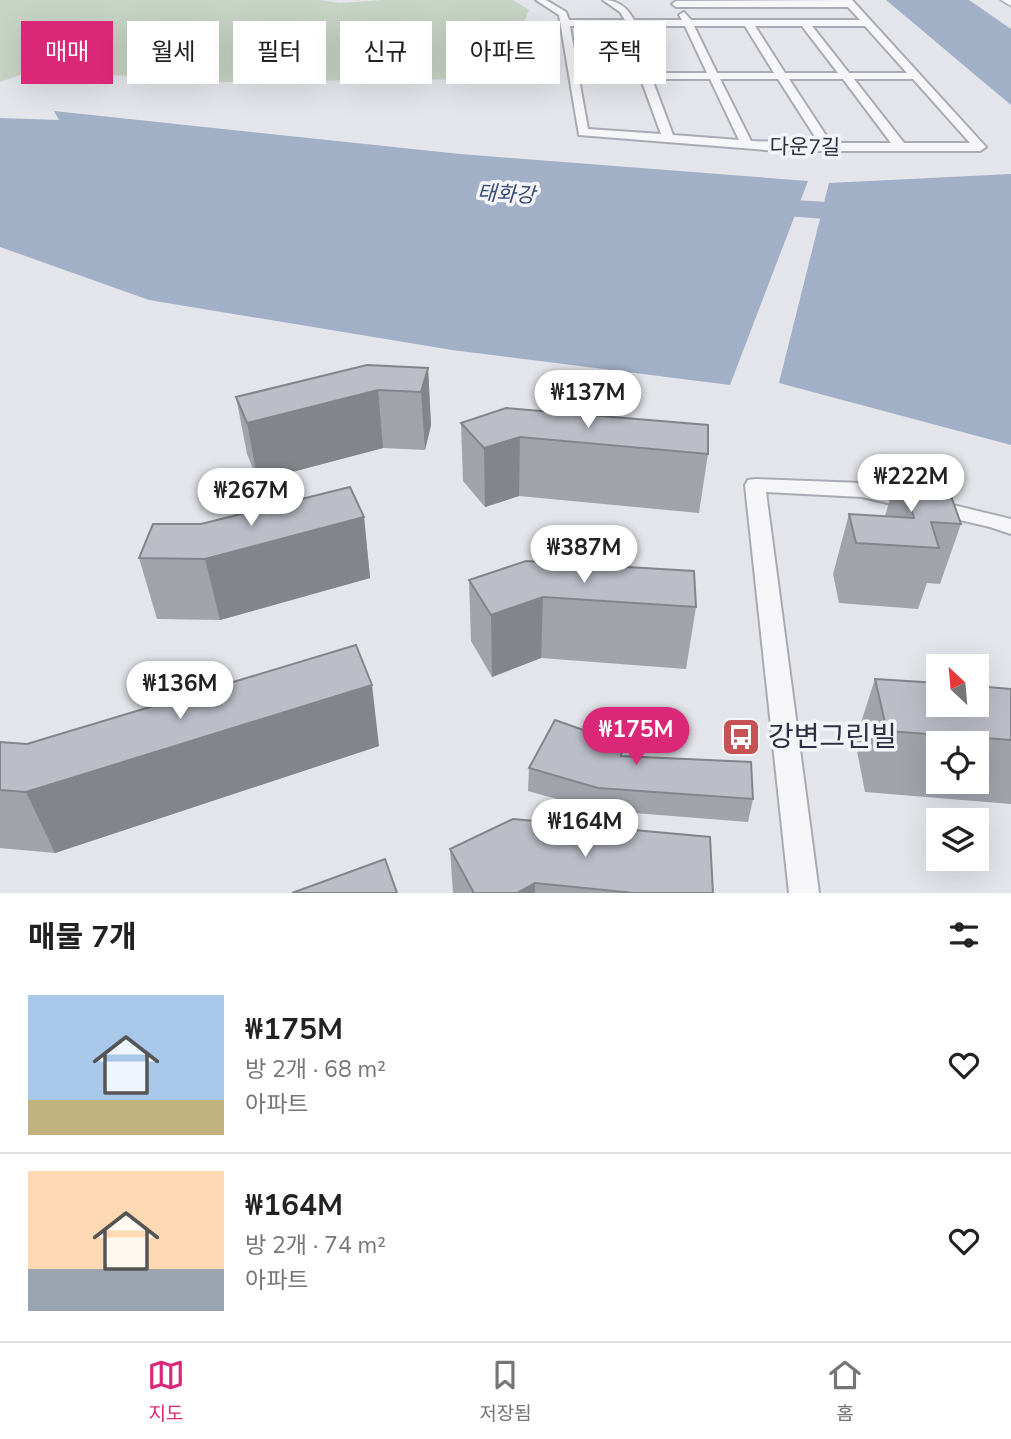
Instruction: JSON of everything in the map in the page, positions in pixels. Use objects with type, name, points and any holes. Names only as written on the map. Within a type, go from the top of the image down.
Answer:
[{"type":"street","points":[[540,0],[563,14],[564,23],[574,23]]},
{"type":"street","points":[[607,0],[624,10],[630,21]]},
{"type":"street","points":[[1006,0],[1011,3]]},
{"type":"street","points":[[673,2],[689,23],[747,145]]},
{"type":"street","name":"다운7길","points":[[575,84],[583,132],[747,145],[980,146],[849,2],[673,2]]},
{"type":"street","name":"다운7길","points":[[564,23],[574,76]]},
{"type":"street","points":[[666,23],[868,23]]},
{"type":"street","points":[[748,23],[827,147]]},
{"type":"street","points":[[806,23],[900,147]]},
{"type":"street","points":[[666,76],[916,76]]},
{"type":"street","points":[[648,84],[668,138]]},
{"type":"street","points":[[804,893],[755,485],[862,491],[996,521],[1011,527]]},
{"type":"green space","points":[[0,0],[319,0],[340,3],[382,0],[513,0],[529,10],[525,21],[446,21],[446,79],[432,79],[432,21],[340,21],[340,80],[326,81],[326,21],[233,21],[233,82],[219,82],[219,21],[127,21],[127,76],[113,75],[113,21],[21,21],[21,75],[0,82]]},
{"type":"water","points":[[886,0],[969,0],[1011,29],[1011,105]]},
{"type":"water","points":[[54,111],[460,154],[808,181],[730,385],[452,350],[149,300],[0,247],[0,118],[59,120]]},
{"type":"water","points":[[1011,174],[1011,445],[779,383],[829,183]]},
{"type":"building","points":[[367,365],[428,368],[421,392],[378,390],[247,423],[236,397]]},
{"type":"building","points":[[506,408],[708,425],[708,454],[520,437],[484,448],[461,423]]},
{"type":"building","points":[[899,469],[942,471],[961,524],[931,522],[939,548],[856,543],[849,514],[914,518]]},
{"type":"building","points":[[350,487],[364,517],[205,559],[139,558],[153,524],[201,524]]},
{"type":"building","points":[[526,561],[694,571],[696,607],[543,597],[491,615],[469,580]]},
{"type":"building","points":[[356,645],[372,685],[26,792],[0,790],[0,742],[27,744]]},
{"type":"building","points":[[875,679],[926,682],[926,718],[989,718],[989,687],[1011,689],[1011,740],[989,738],[989,731],[926,731],[926,734],[887,731]]},
{"type":"building","points":[[555,720],[623,744],[621,756],[751,762],[753,799],[598,788],[529,768]]},
{"type":"building","points":[[513,819],[710,837],[713,893],[634,893],[535,883],[517,893],[474,893],[450,849]]},
{"type":"building","points":[[385,859],[397,893],[292,893]]},
{"type":"waterway","name":"태화강","points":[[742,206],[880,214]]},
{"type":"place","name":"강변그린빌","points":[[741,737]]}]
